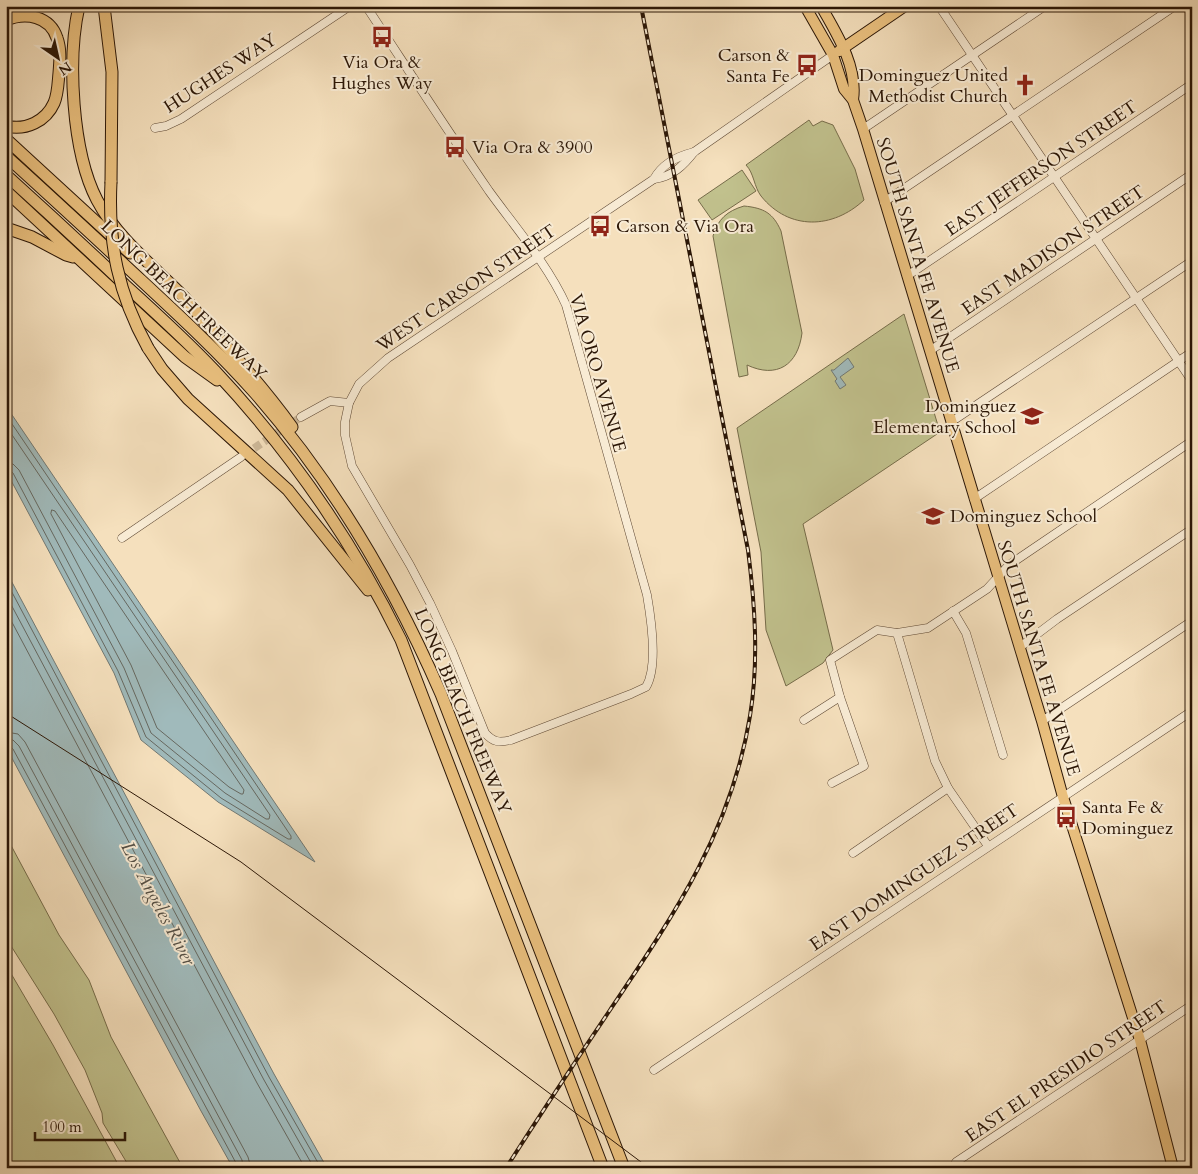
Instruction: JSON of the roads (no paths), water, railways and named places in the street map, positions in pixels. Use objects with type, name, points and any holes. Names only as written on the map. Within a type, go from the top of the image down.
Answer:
[{"type":"highway","points":[[6,10],[12,6]]},
{"type":"highway","points":[[79,6],[74,58],[75,100],[80,149],[91,187],[103,210],[117,229],[184,298],[278,407],[316,459],[323,479]]},
{"type":"highway","points":[[104,6],[112,72],[110,227],[116,264],[129,308],[148,348],[162,369],[188,399],[288,490],[307,511],[389,616]]},
{"type":"highway","points":[[6,20],[25,16],[42,20],[54,31],[60,50],[56,94],[51,108],[42,118],[32,124],[18,128],[6,126]]},
{"type":"highway","points":[[6,139],[195,311]]},
{"type":"highway","name":"LONG BEACH FREEWAY","points":[[6,156],[150,288],[232,368],[280,423],[323,479],[365,544],[389,585],[441,694],[624,1168]]},
{"type":"highway","name":"LONG BEACH FREEWAY","points":[[6,175],[171,326],[238,396],[276,441],[318,499],[362,568],[401,640],[603,1168]]},
{"type":"highway","points":[[6,191],[185,357],[238,396]]},
{"type":"highway","points":[[6,228],[43,242],[66,256],[79,259]]},
{"type":"main road","name":"SOUTH SANTA FE AVENUE","points":[[805,6],[833,55],[844,89],[853,100],[863,129],[931,350],[1063,796],[1140,1040],[1173,1168]]},
{"type":"main road","name":"SOUTH SANTA FE AVENUE","points":[[821,6],[844,48],[855,86],[853,100]]},
{"type":"main road","points":[[833,55],[905,6]]},
{"type":"street","name":"HUGHES WAY","points":[[155,128],[166,126],[181,119],[350,6]]},
{"type":"street","name":"VIA ORO AVENUE","points":[[349,403],[345,436],[352,466],[430,603],[452,650],[485,733],[490,739],[502,742],[511,740],[641,690],[650,681],[652,672],[652,625],[645,588],[567,308],[561,295],[537,258],[366,6]]},
{"type":"street","points":[[939,6],[1192,381]]},
{"type":"street","points":[[863,129],[1045,6]]},
{"type":"street","points":[[884,202],[1175,6]]},
{"type":"street","name":"WEST CARSON STREET","points":[[349,403],[359,384],[388,358],[654,179],[659,170],[666,165],[682,155],[694,152],[833,55]]},
{"type":"street","name":"EAST JEFFERSON STREET","points":[[907,276],[1192,84]]},
{"type":"street","name":"EAST MADISON STREET","points":[[931,350],[1192,174]]},
{"type":"street","points":[[952,422],[1192,261]]},
{"type":"street","points":[[974,499],[1192,352]]},
{"type":"street","points":[[301,417],[330,401],[349,403]]},
{"type":"street","points":[[832,783],[864,766],[840,697],[830,660],[877,630],[897,633],[928,628],[987,589],[1008,565],[1192,441]]},
{"type":"street","points":[[122,538],[241,457]]},
{"type":"street","points":[[1020,647],[1057,619],[1192,528]]},
{"type":"street","points":[[953,611],[966,632],[1003,755]]},
{"type":"street","points":[[1042,721],[1192,621]]},
{"type":"street","points":[[897,633],[935,761],[948,788],[988,846]]},
{"type":"street","points":[[804,720],[840,697]]},
{"type":"street","name":"EAST DOMINGUEZ STREET","points":[[654,1070],[1192,711]]},
{"type":"street","points":[[853,853],[948,788]]},
{"type":"street","name":"EAST EL PRESIDIO STREET","points":[[956,1162],[1192,1005]]},
{"type":"water","points":[[848,358],[854,367],[840,377],[846,385],[840,389],[835,381],[837,379],[831,370],[834,370]]},
{"type":"water","points":[[6,406],[315,862],[218,802],[141,740],[114,673],[6,471]]},
{"type":"water","name":"Los Angeles River","points":[[6,571],[274,1074],[327,1168],[233,1168],[201,1111],[6,747]]},
{"type":"tunnel","points":[[244,455],[301,417]]},
{"type":"tram line","points":[[6,713],[241,862],[649,1168]]},
{"type":"railway","points":[[506,1168],[656,940],[697,871],[729,798],[741,758],[753,695],[755,633],[753,591],[748,550],[641,6]]},
{"type":"place","name":"Via Ora & Hughes Way","points":[[382,37]]},
{"type":"place","name":"Carson & Santa Fe","points":[[807,65]]},
{"type":"place","name":"Dominguez United Methodist Church","points":[[1025,85]]},
{"type":"place","name":"Via Ora & 3900","points":[[455,147]]},
{"type":"place","name":"Carson & Via Ora","points":[[600,226]]},
{"type":"place","name":"Dominguez Elementary School","points":[[1032,416]]},
{"type":"place","name":"Dominguez School","points":[[933,516]]},
{"type":"place","name":"Santa Fe & Dominguez","points":[[1066,817]]}]
